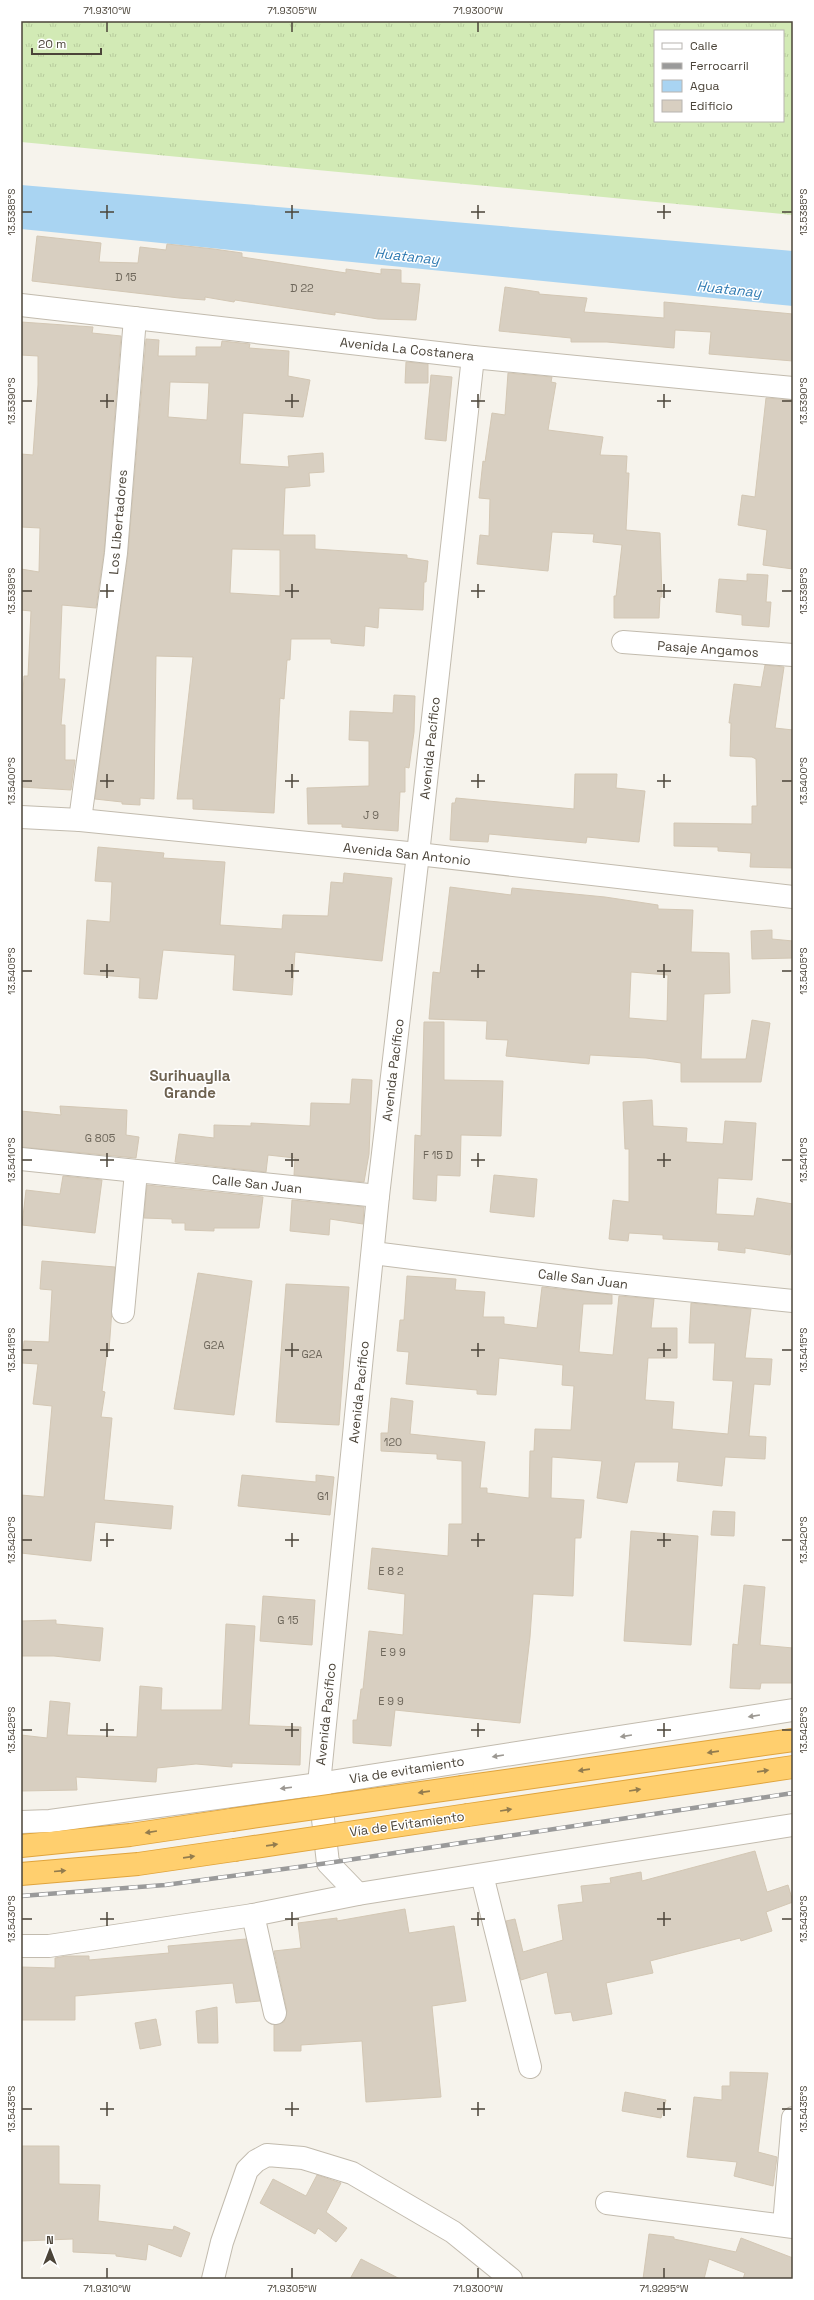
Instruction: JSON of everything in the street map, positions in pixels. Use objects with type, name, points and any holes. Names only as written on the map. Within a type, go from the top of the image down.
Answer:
[{"type":"highway","points":[[21,1846],[130,1835],[793,1740]]},
{"type":"highway","name":"Vía de Evitamiento","points":[[21,1874],[138,1864],[793,1766]]},
{"type":"street","name":"Avenida La Costanera","points":[[21,305],[473,356],[793,388]]},
{"type":"street","name":"Los Libertadores","points":[[80,820],[116,554],[135,318]]},
{"type":"street","name":"Avenida Pacífico","points":[[358,1894],[328,1863],[319,1784],[378,1196],[418,854],[473,356]]},
{"type":"street","name":"Pasaje Angamos","points":[[623,642],[793,655]]},
{"type":"street","name":"Avenida San Antonio","points":[[21,817],[80,820],[418,854],[793,897]]},
{"type":"street","name":"Calle San Juan","points":[[21,1159],[378,1196]]},
{"type":"street","points":[[123,1312],[136,1172]]},
{"type":"street","name":"Calle San Juan","points":[[373,1253],[597,1281],[793,1301]]},
{"type":"street","name":"Via de evitamiento","points":[[21,1822],[50,1821],[319,1784],[793,1710]]},
{"type":"street","points":[[21,1946],[49,1946],[253,1915],[358,1894],[793,1825]]},
{"type":"street","points":[[482,1875],[530,2067]]},
{"type":"street","points":[[253,1915],[275,2013]]},
{"type":"street","points":[[608,2203],[788,2226],[793,2118]]},
{"type":"street","points":[[213,2279],[222,2242],[247,2170],[256,2161],[267,2155],[303,2158],[352,2173],[453,2232],[511,2279]]},
{"type":"green space","points":[[21,21],[793,21],[793,215],[21,142]]},
{"type":"water","name":"Huatanay","points":[[21,185],[793,251],[793,306],[21,229]]},
{"type":"building","points":[[37,236],[101,243],[99,262],[138,263],[140,247],[166,250],[167,244],[242,253],[242,257],[346,273],[346,269],[381,274],[381,269],[401,270],[401,283],[420,284],[416,320],[378,319],[335,312],[335,315],[235,300],[234,302],[205,297],[205,300],[179,298],[32,281]]},
{"type":"building","points":[[505,287],[539,292],[539,294],[587,298],[584,312],[664,318],[664,302],[793,314],[793,361],[709,354],[711,332],[675,330],[674,348],[607,342],[571,342],[571,338],[499,331]]},
{"type":"building","points":[[21,322],[93,327],[92,333],[121,336],[104,552],[96,608],[62,605],[59,679],[65,679],[61,725],[65,725],[65,760],[75,760],[71,790],[21,787],[21,725],[24,676],[28,676],[31,611],[21,610],[21,569],[39,572],[40,528],[21,527],[21,454],[33,455],[38,385],[38,356],[21,355]]},
{"type":"building","points":[[146,339],[159,340],[158,356],[196,356],[196,347],[221,347],[222,341],[250,344],[249,348],[289,351],[288,376],[310,380],[303,417],[243,413],[240,464],[289,467],[288,456],[323,453],[324,472],[309,473],[310,486],[285,488],[283,535],[315,535],[315,549],[407,555],[407,558],[428,561],[426,582],[424,582],[423,610],[379,608],[378,628],[365,626],[364,646],[331,643],[331,639],[291,639],[290,660],[287,660],[284,699],[280,698],[274,813],[193,809],[193,799],[177,799],[193,657],[156,656],[154,799],[140,798],[140,805],[122,804],[122,802],[95,799],[128,554]],"holes":[[[170,382],[209,383],[207,420],[168,417]],[[232,549],[280,550],[280,596],[230,593]]]},
{"type":"building","points":[[406,362],[428,364],[428,383],[405,383]]},
{"type":"building","points":[[508,373],[552,377],[551,382],[556,383],[548,430],[603,437],[600,455],[627,456],[626,473],[629,473],[626,530],[660,533],[662,597],[660,597],[659,618],[614,618],[614,596],[616,596],[622,545],[593,542],[594,534],[552,532],[548,571],[477,564],[480,535],[489,536],[490,499],[479,498],[483,461],[485,462],[492,413],[505,415]]},
{"type":"building","points":[[431,375],[452,377],[446,441],[425,439]]},
{"type":"building","points":[[766,398],[793,400],[793,569],[763,565],[767,530],[738,525],[742,495],[755,497]]},
{"type":"building","points":[[747,574],[768,575],[766,602],[771,602],[769,627],[742,625],[742,615],[716,612],[719,579],[747,581]]},
{"type":"building","points":[[765,665],[784,667],[775,728],[793,730],[793,868],[750,867],[751,853],[718,851],[718,847],[674,846],[674,823],[752,824],[752,806],[757,806],[756,759],[752,757],[730,756],[731,723],[729,723],[734,684],[761,687]]},
{"type":"building","points":[[394,695],[415,696],[414,732],[409,768],[405,767],[405,792],[400,792],[398,831],[342,827],[342,824],[308,824],[307,788],[369,786],[369,741],[349,740],[350,711],[393,713]]},
{"type":"building","points":[[575,774],[617,774],[616,788],[645,791],[639,842],[587,837],[586,843],[489,834],[488,842],[450,840],[452,803],[455,803],[456,798],[574,809]]},
{"type":"building","points":[[98,847],[164,853],[163,858],[225,862],[220,925],[282,929],[283,915],[328,916],[331,882],[343,883],[344,873],[392,878],[382,961],[295,952],[292,995],[233,990],[235,955],[163,950],[157,999],[139,998],[140,978],[84,974],[87,920],[110,922],[112,882],[95,881]]},
{"type":"building","points":[[450,887],[511,895],[512,888],[605,897],[658,905],[658,909],[693,910],[691,952],[729,953],[730,993],[704,994],[701,1059],[746,1059],[752,1020],[770,1023],[761,1082],[681,1082],[681,1063],[646,1058],[590,1055],[589,1064],[506,1056],[508,1040],[486,1039],[487,1021],[429,1019],[433,972],[440,973]],"holes":[[[631,972],[668,975],[667,1021],[629,1018]]]},
{"type":"building","points":[[772,930],[772,939],[793,941],[793,958],[752,959],[751,931]]},
{"type":"building","points":[[424,1022],[444,1022],[444,1080],[503,1081],[501,1136],[461,1135],[460,1176],[437,1175],[436,1201],[413,1199],[415,1135],[421,1136]]},
{"type":"building","points":[[352,1079],[372,1080],[369,1154],[364,1182],[294,1175],[295,1158],[268,1155],[266,1172],[175,1162],[179,1134],[214,1138],[214,1125],[251,1126],[251,1123],[310,1126],[311,1103],[350,1104]]},
{"type":"building","points":[[652,1100],[653,1126],[687,1128],[686,1142],[723,1144],[725,1121],[756,1123],[752,1180],[718,1178],[716,1214],[754,1216],[757,1198],[793,1204],[793,1236],[790,1255],[745,1248],[745,1253],[718,1250],[719,1242],[663,1239],[663,1235],[629,1233],[628,1241],[609,1239],[613,1200],[629,1202],[629,1149],[625,1149],[623,1102]]},
{"type":"building","points":[[60,1106],[127,1110],[126,1135],[139,1137],[136,1158],[21,1147],[21,1111],[61,1115]]},
{"type":"building","points":[[494,1175],[537,1179],[534,1217],[490,1212]]},
{"type":"building","points":[[63,1176],[102,1180],[95,1233],[22,1225],[26,1190],[60,1194]]},
{"type":"building","points":[[147,1185],[263,1197],[259,1228],[214,1228],[214,1231],[185,1230],[185,1223],[172,1223],[172,1219],[144,1218]]},
{"type":"building","points":[[292,1200],[364,1207],[363,1224],[330,1219],[329,1235],[290,1231]]},
{"type":"building","points":[[42,1261],[115,1267],[109,1351],[107,1351],[102,1391],[105,1392],[101,1417],[112,1418],[104,1500],[173,1506],[171,1529],[95,1522],[91,1561],[21,1553],[21,1495],[44,1497],[52,1406],[33,1404],[38,1364],[22,1363],[24,1341],[49,1342],[52,1290],[40,1289]]},
{"type":"building","points":[[198,1273],[252,1281],[234,1415],[174,1409]]},
{"type":"building","points":[[407,1276],[456,1279],[455,1290],[485,1292],[483,1317],[504,1317],[504,1324],[537,1328],[542,1287],[612,1295],[612,1304],[583,1304],[579,1352],[613,1355],[619,1296],[654,1299],[651,1328],[677,1328],[677,1358],[648,1358],[645,1400],[674,1402],[672,1429],[728,1434],[733,1381],[713,1380],[715,1343],[689,1343],[691,1303],[751,1309],[745,1358],[772,1359],[770,1385],[754,1384],[749,1436],[766,1437],[765,1459],[725,1457],[722,1486],[677,1481],[679,1462],[635,1462],[627,1503],[597,1498],[602,1461],[552,1457],[551,1498],[584,1500],[581,1538],[575,1538],[573,1596],[533,1594],[530,1637],[520,1723],[395,1710],[391,1746],[353,1743],[353,1720],[357,1720],[361,1689],[363,1689],[369,1631],[403,1635],[405,1594],[368,1589],[372,1548],[448,1556],[449,1524],[462,1524],[462,1461],[437,1459],[437,1454],[381,1451],[381,1433],[388,1433],[391,1398],[413,1401],[410,1434],[485,1442],[480,1488],[487,1488],[487,1493],[529,1498],[530,1451],[534,1451],[535,1429],[571,1430],[574,1386],[562,1385],[563,1365],[499,1358],[496,1395],[477,1394],[477,1390],[406,1384],[409,1352],[397,1351],[400,1320],[404,1320]]},
{"type":"building","points":[[286,1284],[349,1287],[339,1425],[276,1422]]},
{"type":"building","points":[[242,1475],[316,1482],[316,1475],[334,1477],[330,1515],[238,1506]]},
{"type":"building","points":[[713,1511],[735,1512],[734,1536],[711,1535]]},
{"type":"building","points":[[631,1531],[698,1536],[691,1645],[624,1641]]},
{"type":"building","points":[[744,1585],[765,1587],[760,1645],[793,1648],[793,1683],[761,1683],[760,1689],[730,1688],[733,1644],[738,1645]]},
{"type":"building","points":[[263,1596],[315,1600],[312,1645],[260,1641]]},
{"type":"building","points":[[56,1620],[56,1624],[103,1628],[100,1661],[54,1656],[21,1656],[21,1621]]},
{"type":"building","points":[[226,1624],[255,1626],[249,1725],[301,1727],[300,1765],[232,1763],[232,1767],[196,1764],[157,1768],[156,1782],[76,1777],[77,1790],[21,1791],[21,1735],[47,1738],[50,1701],[70,1703],[67,1735],[137,1737],[140,1686],[162,1688],[161,1710],[222,1710]]},
{"type":"building","points":[[755,1851],[767,1892],[788,1885],[793,1902],[766,1912],[772,1931],[741,1941],[740,1938],[650,1961],[653,1973],[606,1983],[612,2014],[573,2021],[571,2012],[555,2014],[547,1972],[521,1980],[506,1921],[515,1919],[523,1952],[563,1940],[558,1905],[583,1902],[581,1886],[611,1883],[610,1878],[641,1872],[642,1881]]},
{"type":"building","points":[[405,1909],[409,1933],[454,1926],[466,2001],[432,2006],[441,2097],[366,2102],[362,2041],[301,2045],[301,2051],[274,2051],[274,2025],[284,2022],[287,2011],[274,1951],[301,1948],[298,1923],[337,1918],[337,1921]]},
{"type":"building","points":[[246,1939],[260,2001],[236,2003],[233,1983],[75,1996],[75,2020],[21,2020],[21,1967],[55,1968],[55,1958],[66,1956],[89,1956],[89,1960],[169,1953],[168,1946]]},
{"type":"building","points":[[217,2007],[218,2043],[198,2043],[196,2011]]},
{"type":"building","points":[[156,2019],[161,2045],[140,2049],[135,2023]]},
{"type":"building","points":[[730,2072],[768,2073],[758,2152],[777,2157],[773,2186],[734,2176],[737,2162],[687,2157],[694,2097],[722,2100],[722,2086],[730,2086]]},
{"type":"building","points":[[625,2092],[666,2100],[661,2118],[622,2111]]},
{"type":"building","points":[[21,2146],[59,2146],[59,2184],[100,2185],[98,2221],[173,2230],[174,2226],[190,2233],[181,2257],[148,2244],[146,2260],[116,2256],[116,2254],[73,2252],[73,2239],[21,2241]]},
{"type":"building","points":[[317,2175],[341,2183],[326,2212],[347,2228],[336,2242],[318,2228],[315,2234],[260,2203],[273,2179],[306,2196]]},
{"type":"building","points":[[649,2234],[674,2237],[674,2239],[736,2252],[741,2238],[793,2258],[793,2279],[743,2279],[745,2273],[709,2259],[704,2279],[643,2279]]},
{"type":"building","points":[[361,2259],[400,2279],[350,2279]]},
{"type":"railway","points":[[21,1896],[165,1885],[328,1863],[793,1793]]},
{"type":"district","name":"Surihuaylla Grande","points":[[190,1084]]}]
